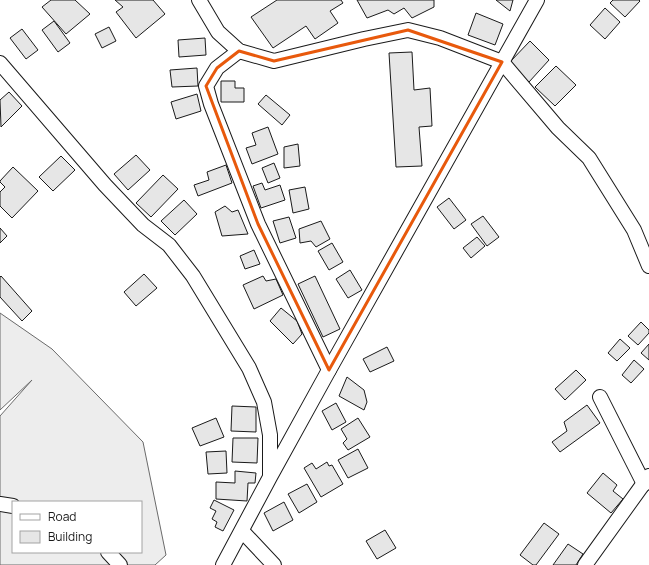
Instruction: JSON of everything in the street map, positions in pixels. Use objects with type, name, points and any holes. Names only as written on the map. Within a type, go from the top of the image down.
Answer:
[{"type":"street","points":[[199,0],[218,32],[239,51],[274,62],[364,39],[408,30],[440,38],[502,62],[558,128],[589,158],[634,230],[649,266]]},
{"type":"street","points":[[223,565],[329,370],[537,0]]},
{"type":"street","points":[[239,51],[216,68],[206,86],[258,224],[329,370]]},
{"type":"street","points":[[0,63],[105,185],[143,225],[169,245],[193,276],[249,368],[264,402],[270,435],[270,477]]},
{"type":"street","points":[[585,565],[646,480],[600,397]]},
{"type":"street","points":[[0,504],[12,506]]},
{"type":"street","points":[[242,531],[274,565]]},
{"type":"street","points":[[109,553],[120,565]]},
{"type":"highlighted area","points":[[408,30],[502,62],[329,370],[258,224],[206,86],[217,68],[239,51],[274,61]]},
{"type":"shaded area","points":[[0,313],[52,349],[143,442],[166,555],[155,565],[0,565],[0,416],[32,380],[0,410]]},
{"type":"building","points":[[51,0],[75,0],[90,14],[66,34],[42,7]]},
{"type":"building","points":[[115,0],[153,0],[165,14],[136,38],[116,12],[123,7]]},
{"type":"building","points":[[277,0],[341,0],[343,3],[330,11],[338,23],[315,39],[306,26],[273,48],[251,17]]},
{"type":"building","points":[[357,0],[434,0],[434,7],[412,18],[404,8],[394,14],[388,10],[367,18]]},
{"type":"building","points":[[496,0],[513,0],[510,11]]},
{"type":"building","points":[[613,0],[640,1],[625,17],[610,3]]},
{"type":"building","points":[[605,8],[620,22],[605,39],[590,25]]},
{"type":"building","points":[[476,13],[503,24],[495,45],[468,35]]},
{"type":"building","points":[[54,21],[70,43],[58,52],[42,30]]},
{"type":"building","points":[[109,27],[116,41],[102,48],[95,34]]},
{"type":"building","points":[[22,29],[38,50],[26,59],[10,38]]},
{"type":"building","points":[[205,38],[206,55],[179,57],[178,40]]},
{"type":"building","points":[[530,41],[549,60],[529,82],[509,63]]},
{"type":"building","points":[[412,52],[414,90],[430,88],[432,126],[419,127],[422,166],[396,167],[389,53]]},
{"type":"building","points":[[556,66],[576,85],[555,106],[535,87]]},
{"type":"building","points":[[197,68],[198,86],[172,87],[170,70]]},
{"type":"building","points":[[221,81],[235,81],[235,88],[244,88],[244,102],[221,102]]},
{"type":"building","points":[[9,92],[22,106],[1,127],[0,100]]},
{"type":"building","points":[[197,94],[201,111],[176,119],[171,102]]},
{"type":"building","points":[[266,95],[290,115],[282,125],[258,104]]},
{"type":"building","points":[[268,127],[278,154],[252,164],[246,148],[256,145],[252,133]]},
{"type":"building","points":[[298,144],[300,166],[284,168],[284,147]]},
{"type":"building","points":[[136,155],[150,170],[128,190],[114,174]]},
{"type":"building","points":[[61,156],[75,170],[53,191],[39,177]]},
{"type":"building","points":[[274,163],[280,178],[268,183],[262,168]]},
{"type":"building","points":[[226,165],[232,183],[198,196],[194,185],[209,180],[207,172]]},
{"type":"building","points":[[13,167],[38,191],[12,218],[0,206],[0,192],[5,187],[0,181]]},
{"type":"building","points":[[163,175],[178,189],[151,217],[136,203]]},
{"type":"building","points":[[262,183],[265,190],[280,185],[285,200],[261,208],[253,186]]},
{"type":"building","points":[[305,187],[309,209],[293,213],[289,190]]},
{"type":"building","points":[[449,198],[466,220],[454,229],[437,207]]},
{"type":"building","points":[[184,200],[197,214],[175,235],[161,221]]},
{"type":"building","points":[[225,206],[232,212],[238,210],[248,234],[222,236],[215,212]]},
{"type":"building","points":[[483,216],[499,237],[487,246],[471,224]]},
{"type":"building","points":[[289,217],[296,238],[280,243],[273,221]]},
{"type":"building","points":[[321,221],[330,239],[316,247],[311,241],[300,243],[299,229]]},
{"type":"building","points":[[0,228],[7,236],[0,243]]},
{"type":"building","points":[[477,237],[485,246],[471,258],[463,248]]},
{"type":"building","points":[[332,243],[343,262],[329,270],[318,251]]},
{"type":"building","points":[[254,250],[260,264],[245,269],[240,256]]},
{"type":"building","points":[[350,270],[362,290],[348,298],[336,279]]},
{"type":"building","points":[[144,274],[157,288],[136,306],[124,292]]},
{"type":"building","points":[[1,276],[32,311],[22,321],[0,297]]},
{"type":"building","points":[[263,276],[266,281],[276,279],[283,295],[254,309],[243,285]]},
{"type":"building","points":[[315,276],[340,329],[323,337],[298,284]]},
{"type":"building","points":[[281,308],[297,321],[302,334],[293,344],[270,321]]},
{"type":"building","points":[[641,322],[649,330],[649,333],[638,345],[628,336]]},
{"type":"building","points":[[620,339],[630,348],[617,361],[608,353]]},
{"type":"building","points":[[649,344],[649,360],[641,353]]},
{"type":"building","points":[[387,347],[394,361],[370,372],[363,359]]},
{"type":"building","points":[[634,360],[644,369],[631,383],[622,375]]},
{"type":"building","points":[[576,370],[586,380],[565,400],[555,389]]},
{"type":"building","points":[[347,377],[364,390],[367,402],[364,410],[339,396]]},
{"type":"building","points":[[336,403],[346,422],[332,430],[322,411]]},
{"type":"building","points":[[587,405],[600,423],[560,452],[552,442],[567,431],[564,422]]},
{"type":"building","points":[[232,406],[256,407],[256,432],[231,431]]},
{"type":"building","points":[[216,418],[224,437],[200,446],[192,428]]},
{"type":"building","points":[[358,418],[370,437],[348,450],[343,443],[347,439],[341,429]]},
{"type":"building","points":[[233,438],[258,438],[257,463],[232,462]]},
{"type":"building","points":[[358,449],[368,468],[348,478],[338,460]]},
{"type":"building","points":[[226,451],[227,473],[208,474],[206,452]]},
{"type":"building","points":[[327,462],[329,466],[332,465],[343,484],[321,497],[304,468],[312,463],[316,469]]},
{"type":"building","points":[[235,471],[256,473],[255,483],[248,483],[247,501],[216,499],[216,482],[235,483]]},
{"type":"building","points":[[603,473],[617,485],[613,491],[623,499],[611,513],[587,493]]},
{"type":"building","points":[[307,484],[317,502],[299,513],[288,494]]},
{"type":"building","points":[[214,500],[234,510],[223,531],[215,527],[217,522],[212,519],[216,511],[210,508]]},
{"type":"building","points":[[284,502],[293,520],[273,531],[264,513]]},
{"type":"building","points":[[544,523],[559,534],[536,565],[533,565],[520,555]]},
{"type":"building","points":[[385,530],[396,548],[377,559],[366,541]]},
{"type":"building","points":[[568,544],[583,554],[576,565],[553,565]]}]
